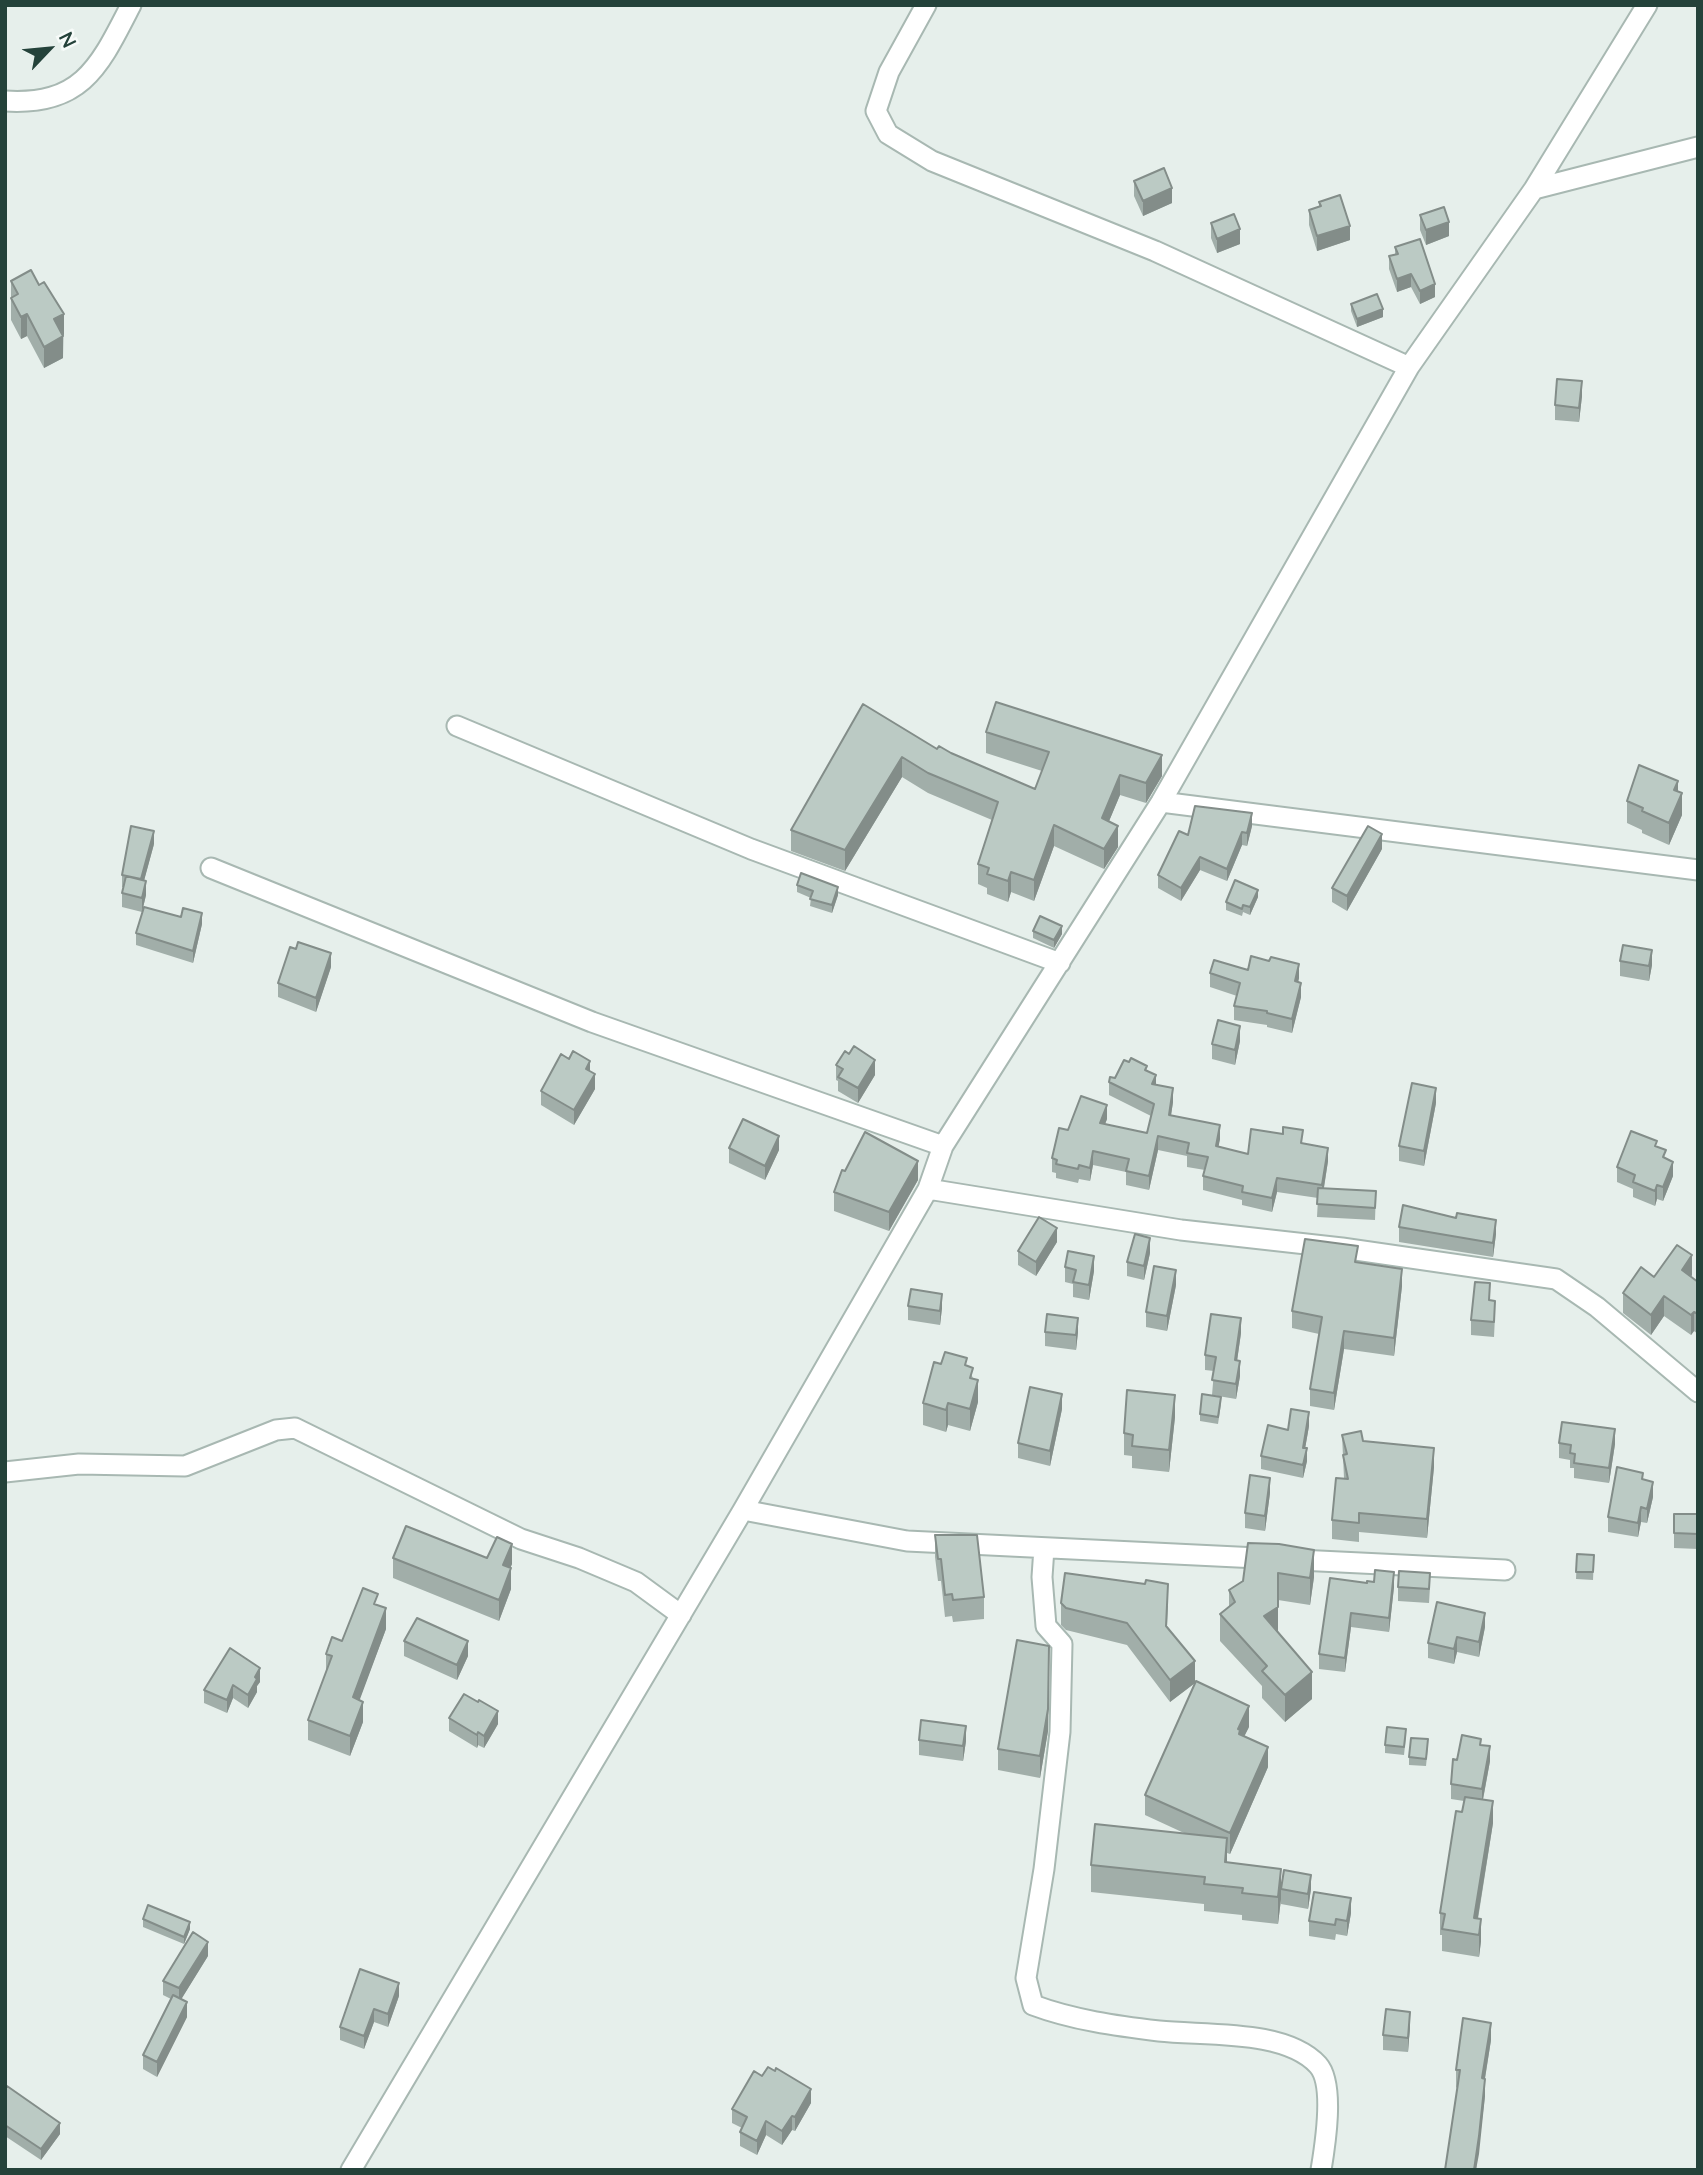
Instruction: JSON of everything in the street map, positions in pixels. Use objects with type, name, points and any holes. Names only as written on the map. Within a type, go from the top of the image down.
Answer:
[{"type":"street","points":[[5,102],[23,103],[58,94],[80,84],[103,59],[131,5]]},
{"type":"street","points":[[926,5],[889,72],[876,111],[888,134],[932,161],[1156,251],[1409,367]]},
{"type":"street","points":[[351,2170],[743,1510],[928,1189],[943,1146],[1161,802],[1409,367],[1534,189],[1647,5]]},
{"type":"street","points":[[1534,189],[1698,147]]},
{"type":"street","points":[[457,726],[751,849],[1060,963]]},
{"type":"street","points":[[1161,802],[1698,870]]},
{"type":"street","points":[[211,868],[592,1022],[943,1146]]},
{"type":"street","points":[[928,1189],[1181,1230],[1342,1248],[1556,1279],[1597,1307],[1698,1392]]},
{"type":"street","points":[[5,1472],[79,1464],[185,1466],[276,1430],[295,1428],[522,1539],[579,1558],[636,1582],[681,1615]]},
{"type":"street","points":[[743,1510],[907,1541],[1505,1570]]},
{"type":"street","points":[[1044,1548],[1042,1577],[1046,1626],[1062,1644],[1060,1732],[1044,1869],[1026,1978],[1033,2005],[1061,2015],[1158,2031],[1250,2038],[1295,2047],[1320,2067],[1329,2099],[1321,2170]]},
{"type":"building","points":[[1164,168],[1172,188],[1143,201],[1134,181]]},
{"type":"building","points":[[1340,195],[1350,226],[1317,236],[1309,210],[1321,206],[1319,202]]},
{"type":"building","points":[[1444,207],[1449,222],[1426,230],[1420,215]]},
{"type":"building","points":[[1234,214],[1240,229],[1217,239],[1211,223]]},
{"type":"building","points":[[1420,239],[1435,284],[1420,291],[1411,274],[1397,279],[1389,256],[1398,254],[1395,247]]},
{"type":"building","points":[[31,270],[39,285],[44,282],[64,314],[54,319],[63,336],[44,347],[27,314],[21,317],[11,298],[18,294],[11,281]]},
{"type":"building","points":[[1377,294],[1383,309],[1357,319],[1351,304]]},
{"type":"building","points":[[1557,379],[1582,381],[1579,408],[1555,405]]},
{"type":"building","points":[[996,702],[1162,755],[1146,783],[1120,775],[1102,818],[1118,826],[1104,849],[1054,825],[1034,880],[1011,872],[1008,881],[987,874],[989,868],[978,864],[998,802],[928,773],[902,757],[845,850],[791,830],[863,704],[937,749],[939,746],[1035,789],[1049,752],[986,732]]},
{"type":"building","points":[[1639,765],[1678,781],[1674,790],[1682,793],[1669,823],[1627,801]]},
{"type":"building","points":[[1195,806],[1252,813],[1247,833],[1242,832],[1227,869],[1200,857],[1181,888],[1158,875],[1179,831],[1188,835]]},
{"type":"building","points":[[131,826],[154,831],[141,879],[122,875]]},
{"type":"building","points":[[1368,826],[1382,834],[1347,896],[1332,888]]},
{"type":"building","points":[[801,873],[838,887],[832,905],[810,899],[813,891],[797,885]]},
{"type":"building","points":[[126,876],[146,881],[142,898],[122,893]]},
{"type":"building","points":[[1235,880],[1258,890],[1250,907],[1243,905],[1242,909],[1226,902]]},
{"type":"building","points":[[144,907],[181,917],[183,908],[202,913],[193,951],[136,933]]},
{"type":"building","points":[[1040,916],[1062,926],[1054,940],[1033,931]]},
{"type":"building","points":[[298,942],[331,953],[316,998],[278,983],[290,947],[296,949]]},
{"type":"building","points":[[1623,945],[1652,950],[1649,966],[1620,961]]},
{"type":"building","points":[[1251,956],[1269,961],[1271,957],[1299,964],[1295,981],[1301,983],[1292,1019],[1267,1011],[1234,1006],[1240,983],[1210,973],[1214,960],[1248,970]]},
{"type":"building","points":[[1218,1020],[1240,1026],[1235,1050],[1212,1044]]},
{"type":"building","points":[[854,1046],[875,1060],[858,1088],[838,1077],[843,1069],[836,1065],[845,1051],[849,1054]]},
{"type":"building","points":[[573,1051],[590,1061],[586,1069],[595,1074],[574,1110],[541,1091],[561,1054],[569,1059]]},
{"type":"building","points":[[1131,1058],[1147,1066],[1145,1070],[1156,1075],[1152,1084],[1173,1088],[1169,1115],[1220,1125],[1216,1146],[1248,1154],[1251,1129],[1283,1134],[1283,1127],[1303,1130],[1301,1143],[1328,1148],[1322,1185],[1277,1178],[1272,1198],[1242,1192],[1243,1186],[1203,1176],[1208,1157],[1187,1153],[1189,1143],[1158,1136],[1149,1176],[1126,1171],[1129,1159],[1093,1151],[1090,1168],[1079,1165],[1078,1169],[1056,1164],[1057,1160],[1052,1158],[1059,1128],[1068,1130],[1081,1096],[1107,1105],[1100,1123],[1147,1133],[1154,1104],[1109,1082],[1110,1077],[1115,1078],[1124,1060],[1129,1062]]},
{"type":"building","points":[[1412,1083],[1436,1088],[1424,1151],[1399,1146]]},
{"type":"building","points":[[743,1119],[779,1136],[765,1166],[729,1148]]},
{"type":"building","points":[[1631,1131],[1657,1141],[1655,1146],[1666,1150],[1663,1157],[1673,1162],[1663,1187],[1657,1185],[1655,1191],[1633,1182],[1635,1175],[1617,1167]]},
{"type":"building","points":[[865,1132],[918,1161],[889,1212],[834,1192],[842,1170],[845,1171]]},
{"type":"building","points":[[1318,1188],[1376,1191],[1375,1208],[1317,1204]]},
{"type":"building","points":[[1403,1205],[1456,1218],[1457,1213],[1496,1220],[1493,1243],[1399,1227]]},
{"type":"building","points":[[1039,1217],[1057,1228],[1036,1262],[1018,1251]]},
{"type":"building","points":[[1135,1234],[1150,1238],[1144,1266],[1127,1262]]},
{"type":"building","points":[[1305,1239],[1358,1246],[1355,1262],[1402,1269],[1394,1338],[1344,1331],[1334,1393],[1310,1389],[1322,1317],[1292,1311]]},
{"type":"building","points":[[1677,1245],[1692,1255],[1682,1270],[1698,1282],[1698,1314],[1694,1312],[1691,1315],[1664,1296],[1651,1315],[1623,1293],[1641,1267],[1654,1277]]},
{"type":"building","points":[[1068,1251],[1094,1256],[1089,1285],[1073,1282],[1076,1270],[1065,1267]]},
{"type":"building","points":[[1154,1266],[1176,1270],[1167,1316],[1146,1312]]},
{"type":"building","points":[[1475,1282],[1490,1283],[1489,1300],[1495,1301],[1494,1322],[1471,1320]]},
{"type":"building","points":[[911,1289],[942,1294],[940,1311],[908,1306]]},
{"type":"building","points":[[1047,1314],[1078,1318],[1076,1335],[1045,1332]]},
{"type":"building","points":[[1211,1314],[1241,1318],[1235,1360],[1240,1361],[1236,1384],[1212,1380],[1216,1357],[1205,1355]]},
{"type":"building","points":[[945,1352],[967,1358],[965,1365],[973,1368],[970,1378],[978,1380],[970,1409],[948,1403],[946,1410],[923,1403],[934,1362],[941,1364]]},
{"type":"building","points":[[1030,1387],[1062,1394],[1050,1451],[1018,1443]]},
{"type":"building","points":[[1127,1390],[1175,1395],[1169,1450],[1132,1446],[1133,1435],[1124,1433]]},
{"type":"building","points":[[1202,1394],[1221,1397],[1218,1417],[1200,1414]]},
{"type":"building","points":[[1291,1409],[1309,1412],[1303,1465],[1261,1456],[1268,1425],[1288,1430]]},
{"type":"building","points":[[1562,1422],[1615,1429],[1609,1468],[1574,1463],[1575,1454],[1570,1453],[1571,1445],[1559,1443]]},
{"type":"building","points":[[1361,1431],[1363,1441],[1434,1448],[1427,1519],[1359,1513],[1359,1523],[1332,1520],[1336,1478],[1348,1479],[1343,1455],[1347,1454],[1342,1435]]},
{"type":"building","points":[[1617,1467],[1643,1473],[1642,1479],[1653,1482],[1647,1509],[1641,1507],[1638,1523],[1608,1517]]},
{"type":"building","points":[[1250,1475],[1270,1478],[1265,1516],[1245,1513]]},
{"type":"building","points":[[1674,1514],[1698,1514],[1698,1534],[1674,1533]]},
{"type":"building","points":[[406,1526],[487,1558],[497,1537],[512,1544],[503,1565],[511,1568],[499,1600],[393,1558]]},
{"type":"building","points":[[935,1535],[977,1535],[984,1597],[953,1600],[952,1594],[945,1595]]},
{"type":"building","points":[[1248,1543],[1279,1544],[1314,1550],[1310,1578],[1278,1573],[1278,1607],[1264,1616],[1312,1672],[1285,1695],[1262,1671],[1267,1666],[1220,1614],[1235,1602],[1229,1590],[1243,1581]]},
{"type":"building","points":[[1577,1554],[1594,1555],[1593,1572],[1576,1572]]},
{"type":"building","points":[[1375,1570],[1394,1572],[1389,1618],[1351,1613],[1345,1658],[1319,1654],[1330,1578],[1374,1582]]},
{"type":"building","points":[[1399,1571],[1430,1573],[1429,1589],[1398,1587]]},
{"type":"building","points":[[1065,1573],[1145,1584],[1146,1580],[1168,1584],[1166,1626],[1195,1661],[1170,1680],[1127,1623],[1066,1608],[1061,1603]]},
{"type":"building","points":[[363,1588],[378,1594],[374,1604],[386,1608],[353,1697],[363,1702],[350,1736],[308,1720],[332,1656],[326,1654],[332,1637],[342,1641]]},
{"type":"building","points":[[1437,1602],[1485,1613],[1479,1642],[1457,1637],[1454,1649],[1428,1643]]},
{"type":"building","points":[[417,1618],[468,1641],[457,1665],[404,1641]]},
{"type":"building","points":[[1017,1640],[1049,1646],[1048,1709],[1040,1756],[998,1749]]},
{"type":"building","points":[[230,1648],[260,1668],[248,1695],[233,1685],[227,1700],[204,1690]]},
{"type":"building","points":[[1196,1681],[1249,1706],[1238,1729],[1239,1734],[1268,1747],[1230,1833],[1145,1795]]},
{"type":"building","points":[[464,1694],[498,1711],[484,1736],[478,1732],[477,1735],[449,1718]]},
{"type":"building","points":[[921,1720],[966,1726],[963,1746],[919,1740]]},
{"type":"building","points":[[1387,1727],[1406,1729],[1404,1747],[1385,1745]]},
{"type":"building","points":[[1462,1735],[1481,1739],[1480,1745],[1490,1746],[1482,1789],[1451,1784],[1453,1759],[1457,1760]]},
{"type":"building","points":[[1411,1738],[1428,1739],[1426,1759],[1409,1757]]},
{"type":"building","points":[[1465,1797],[1493,1801],[1474,1918],[1481,1919],[1479,1935],[1442,1929],[1445,1914],[1440,1913],[1456,1811],[1462,1812]]},
{"type":"building","points":[[1095,1824],[1227,1838],[1225,1862],[1281,1869],[1278,1897],[1242,1893],[1243,1888],[1204,1884],[1205,1877],[1091,1865]]},
{"type":"building","points":[[1284,1870],[1311,1875],[1308,1894],[1281,1889]]},
{"type":"building","points":[[1314,1892],[1351,1898],[1347,1921],[1336,1919],[1335,1925],[1309,1921]]},
{"type":"building","points":[[148,1905],[190,1922],[184,1937],[143,1919]]},
{"type":"building","points":[[193,1932],[208,1942],[179,1988],[163,1981]]},
{"type":"building","points":[[360,1969],[399,1983],[388,2014],[374,2009],[364,2036],[340,2027]]},
{"type":"building","points":[[173,1995],[187,2002],[157,2062],[143,2055]]},
{"type":"building","points":[[1386,2009],[1410,2012],[1408,2038],[1383,2035]]},
{"type":"building","points":[[1463,2018],[1491,2023],[1482,2078],[1485,2079],[1479,2136],[1474,2170],[1445,2170],[1460,2070],[1456,2070]]},
{"type":"building","points":[[768,2067],[775,2071],[776,2068],[811,2089],[795,2117],[792,2116],[782,2131],[766,2121],[757,2141],[740,2132],[747,2117],[732,2109],[754,2071],[762,2076]]},
{"type":"building","points":[[7,2086],[60,2123],[41,2149],[5,2125]]}]
